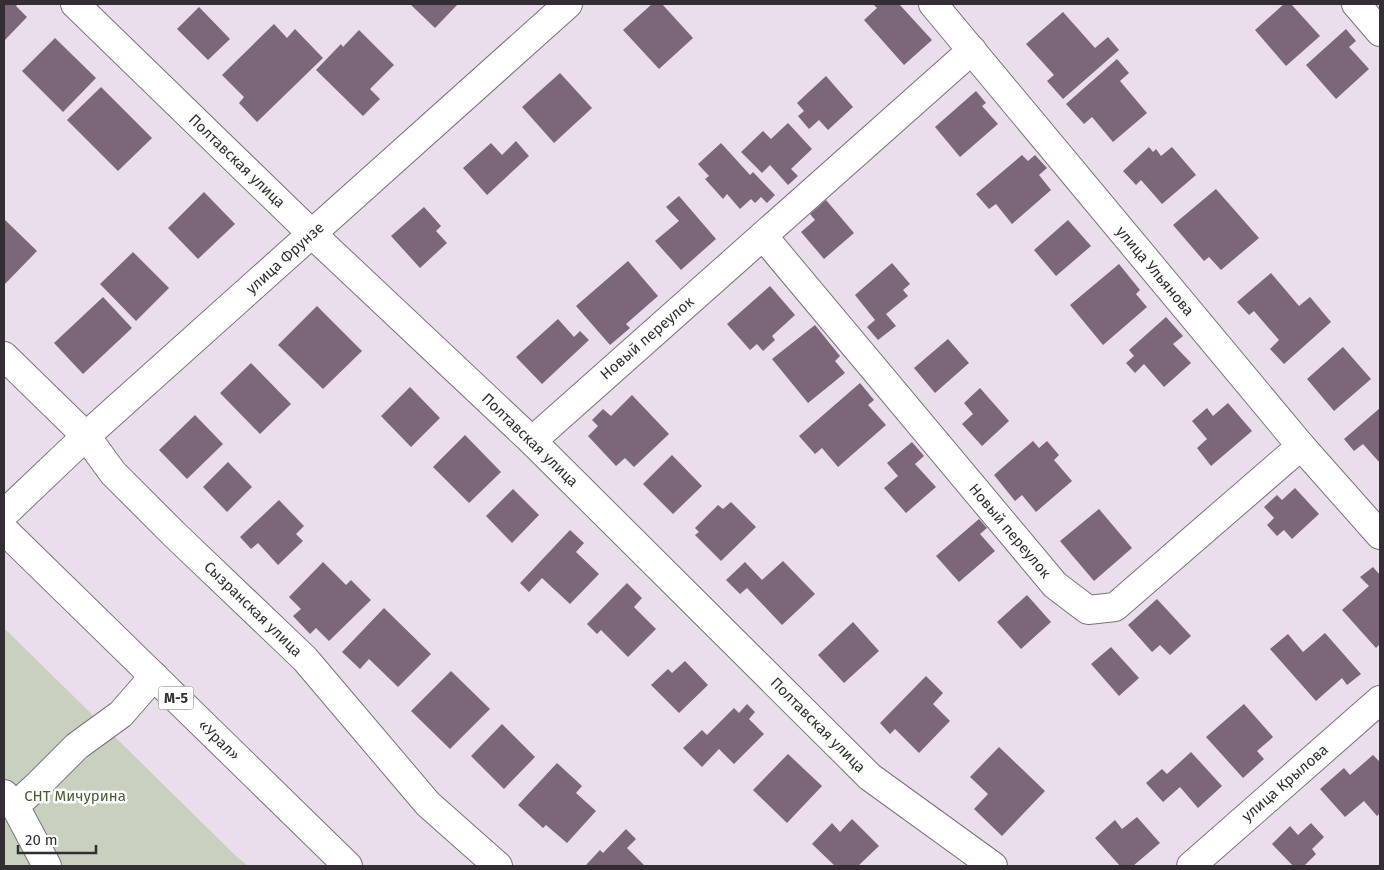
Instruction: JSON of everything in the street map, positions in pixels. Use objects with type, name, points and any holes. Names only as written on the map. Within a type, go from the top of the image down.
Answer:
[{"type":"main road","name":"Полтавская улица","points":[[76,4],[312,234],[532,440],[870,777],[993,866]]},
{"type":"main road","name":"улица Ульянова","points":[[933,4],[1301,446],[1380,535]]},
{"type":"main road","points":[[1356,4],[1380,32]]},
{"type":"main road","name":"улица Фрунзе","points":[[4,514],[86,436],[312,234],[554,8]]},
{"type":"main road","name":"Новый переулок","points":[[532,440],[972,50]]},
{"type":"main road","name":"Новый переулок","points":[[763,236],[1055,585],[1088,610],[1115,607],[1301,446]]},
{"type":"main road","name":"Сызранская улица","points":[[4,356],[86,436],[113,473],[175,536],[305,660],[428,804],[498,866]]},
{"type":"main road","name":"«Урал»","points":[[4,530],[348,866]]},
{"type":"main road","points":[[46,866],[10,800],[39,784],[77,746],[122,714],[154,676]]},
{"type":"main road","name":"улица Крылова","points":[[1191,866],[1380,700]]},
{"type":"green space","name":"СНТ Мичурина","points":[[4,628],[236,856],[248,866],[4,866]]},
{"type":"building","points":[[4,4],[18,4],[16,6],[27,17],[4,41]]},
{"type":"building","points":[[410,4],[458,4],[435,28]]},
{"type":"building","points":[[652,4],[662,4],[693,38],[659,69],[623,30]]},
{"type":"building","points":[[873,4],[899,4],[932,40],[904,65],[864,20],[877,8]]},
{"type":"building","points":[[1284,4],[1291,4],[1320,36],[1286,66],[1255,30]]},
{"type":"building","points":[[199,7],[230,39],[208,60],[177,29]]},
{"type":"building","points":[[1063,12],[1095,48],[1108,37],[1119,50],[1063,99],[1047,81],[1054,75],[1026,44]]},
{"type":"building","points":[[274,24],[287,38],[295,29],[323,58],[257,122],[239,103],[244,97],[222,75]]},
{"type":"building","points":[[1346,29],[1356,41],[1349,47],[1369,69],[1336,99],[1306,65]]},
{"type":"building","points":[[359,30],[394,65],[370,89],[380,99],[363,116],[316,70],[341,44],[343,47]]},
{"type":"building","points":[[55,38],[96,78],[63,112],[22,71]]},
{"type":"building","points":[[1117,59],[1129,73],[1120,81],[1147,113],[1113,142],[1092,117],[1084,124],[1066,104]]},
{"type":"building","points":[[560,73],[592,108],[554,143],[522,107]]},
{"type":"building","points":[[826,76],[853,107],[828,130],[819,120],[809,129],[798,116],[804,111],[797,103]]},
{"type":"building","points":[[101,87],[152,138],[118,171],[67,120]]},
{"type":"building","points":[[976,91],[986,103],[982,106],[998,124],[960,157],[935,127]]},
{"type":"building","points":[[788,123],[812,149],[791,169],[798,176],[788,185],[770,165],[762,173],[741,152],[763,131],[771,139]]},
{"type":"building","points":[[516,141],[529,156],[487,195],[463,168],[491,143],[502,155]]},
{"type":"building","points":[[721,143],[750,175],[753,172],[775,195],[767,203],[761,197],[755,203],[751,199],[740,209],[727,194],[723,199],[705,179],[709,176],[698,164]]},
{"type":"building","points":[[1149,147],[1153,152],[1156,149],[1161,156],[1172,147],[1196,175],[1162,204],[1141,180],[1136,185],[1123,171]]},
{"type":"building","points":[[1022,155],[1028,161],[1035,155],[1047,168],[1039,175],[1051,190],[1012,224],[996,204],[989,209],[976,194]]},
{"type":"building","points":[[1216,189],[1259,238],[1221,270],[1209,257],[1204,261],[1173,225]]},
{"type":"building","points":[[204,192],[235,224],[198,259],[168,228]]},
{"type":"building","points":[[679,196],[716,239],[681,270],[655,241],[679,221],[666,207]]},
{"type":"building","points":[[826,200],[854,233],[824,259],[801,232],[815,220],[810,214]]},
{"type":"building","points":[[424,207],[441,226],[436,231],[447,243],[420,268],[391,236]]},
{"type":"building","points":[[4,219],[37,251],[4,285]]},
{"type":"building","points":[[1068,220],[1091,246],[1056,276],[1034,250]]},
{"type":"building","points":[[133,252],[169,288],[136,321],[100,284]]},
{"type":"building","points":[[628,261],[658,296],[626,324],[630,328],[610,345],[576,306]]},
{"type":"building","points":[[892,263],[910,284],[903,290],[908,296],[886,314],[896,326],[878,340],[867,327],[875,320],[855,295]]},
{"type":"building","points":[[1119,264],[1140,290],[1136,294],[1147,307],[1103,345],[1070,305]]},
{"type":"building","points":[[1271,273],[1299,306],[1310,297],[1331,322],[1284,364],[1270,349],[1279,340],[1254,311],[1249,315],[1237,302]]},
{"type":"building","points":[[770,286],[795,315],[772,336],[775,340],[763,351],[757,344],[750,350],[727,324]]},
{"type":"building","points":[[103,297],[132,328],[83,374],[54,343]]},
{"type":"building","points":[[317,306],[362,351],[323,389],[278,345]]},
{"type":"building","points":[[1166,317],[1183,336],[1173,344],[1191,363],[1164,387],[1144,364],[1135,373],[1126,363],[1134,356],[1129,350]]},
{"type":"building","points":[[558,319],[574,337],[580,331],[589,340],[542,384],[516,357]]},
{"type":"building","points":[[815,325],[840,356],[835,361],[845,373],[808,403],[772,359]]},
{"type":"building","points":[[948,339],[969,363],[935,393],[914,368]]},
{"type":"building","points":[[1343,347],[1371,379],[1334,411],[1307,379]]},
{"type":"building","points":[[251,363],[291,404],[260,434],[220,393]]},
{"type":"building","points":[[860,383],[874,400],[868,405],[886,425],[838,467],[822,448],[815,454],[799,436]]},
{"type":"building","points":[[410,387],[440,418],[411,447],[381,416]]},
{"type":"building","points":[[980,388],[1009,421],[982,446],[962,424],[973,414],[964,403]]},
{"type":"building","points":[[632,395],[669,434],[634,467],[625,458],[616,466],[588,436],[598,426],[592,420],[603,409],[611,416]]},
{"type":"building","points":[[1228,403],[1252,431],[1211,466],[1197,448],[1207,439],[1192,421],[1207,408],[1213,416]]},
{"type":"building","points":[[1380,408],[1380,463],[1363,444],[1354,451],[1344,439]]},
{"type":"building","points":[[195,415],[223,444],[187,479],[159,450]]},
{"type":"building","points":[[465,435],[501,472],[469,503],[433,467]]},
{"type":"building","points":[[1033,441],[1039,448],[1047,441],[1059,455],[1054,460],[1072,481],[1036,512],[1022,495],[1015,501],[994,475]]},
{"type":"building","points":[[912,442],[924,456],[915,464],[936,487],[906,513],[884,488],[898,476],[887,463]]},
{"type":"building","points":[[672,455],[702,486],[673,514],[643,484]]},
{"type":"building","points":[[228,462],[252,487],[227,512],[203,487]]},
{"type":"building","points":[[1295,488],[1319,514],[1292,539],[1284,530],[1277,536],[1267,525],[1274,518],[1264,507],[1277,495],[1282,500]]},
{"type":"building","points":[[513,489],[539,515],[512,543],[486,516]]},
{"type":"building","points":[[279,500],[304,526],[296,534],[303,541],[278,565],[258,543],[251,549],[240,537]]},
{"type":"building","points":[[731,502],[756,527],[721,561],[695,535],[699,532],[695,528],[718,505],[723,509]]},
{"type":"building","points":[[1099,509],[1132,548],[1094,581],[1060,541]]},
{"type":"building","points":[[979,519],[987,528],[980,534],[995,551],[959,582],[936,556]]},
{"type":"building","points":[[570,530],[584,543],[576,552],[599,574],[570,604],[542,578],[529,592],[520,583]]},
{"type":"building","points":[[783,561],[815,594],[782,625],[747,588],[740,594],[726,580],[745,562],[762,580]]},
{"type":"building","points":[[323,562],[346,585],[351,580],[371,600],[329,641],[316,628],[310,634],[293,616],[301,609],[289,597]]},
{"type":"building","points":[[1373,567],[1380,575],[1380,644],[1376,648],[1342,610],[1369,586],[1360,577]]},
{"type":"building","points":[[627,583],[642,598],[634,607],[656,629],[628,657],[601,630],[597,634],[587,624]]},
{"type":"building","points":[[1027,595],[1051,622],[1021,649],[997,622]]},
{"type":"building","points":[[1157,599],[1191,636],[1170,655],[1160,645],[1152,652],[1128,625]]},
{"type":"building","points":[[384,608],[431,654],[398,687],[369,659],[360,669],[342,652]]},
{"type":"building","points":[[853,622],[879,651],[844,683],[818,655]]},
{"type":"building","points":[[1325,633],[1361,674],[1347,685],[1342,678],[1316,701],[1270,649],[1288,634],[1303,652]]},
{"type":"building","points":[[1111,647],[1139,678],[1119,696],[1091,664]]},
{"type":"building","points":[[685,661],[708,685],[679,713],[651,685],[668,669],[672,673]]},
{"type":"building","points":[[451,671],[490,709],[450,749],[411,711]]},
{"type":"building","points":[[926,676],[943,693],[933,704],[950,721],[919,753],[895,729],[890,734],[880,723]]},
{"type":"building","points":[[747,704],[755,712],[749,719],[764,734],[734,764],[719,749],[702,767],[683,748],[702,730],[707,735],[734,708],[739,713]]},
{"type":"building","points":[[1244,704],[1273,737],[1257,751],[1264,759],[1243,778],[1206,737]]},
{"type":"building","points":[[502,724],[535,757],[504,789],[471,756]]},
{"type":"building","points":[[999,747],[1045,791],[1002,836],[974,809],[988,794],[970,777]]},
{"type":"building","points":[[1191,752],[1222,786],[1198,808],[1180,787],[1163,802],[1146,783],[1162,769],[1167,774]]},
{"type":"building","points":[[788,754],[822,786],[787,823],[753,790]]},
{"type":"building","points":[[1373,755],[1380,762],[1380,813],[1377,816],[1364,801],[1345,817],[1320,789],[1344,768],[1350,775]]},
{"type":"building","points":[[557,763],[582,786],[576,793],[596,811],[567,843],[546,825],[543,828],[518,805]]},
{"type":"building","points":[[1137,817],[1160,843],[1133,866],[1120,866],[1095,838],[1115,820],[1122,829]]},
{"type":"building","points":[[852,819],[879,846],[858,866],[835,866],[812,844],[832,823],[840,832]]},
{"type":"building","points":[[1311,823],[1324,837],[1312,849],[1316,854],[1304,866],[1293,866],[1272,844],[1290,826],[1298,835]]},
{"type":"building","points":[[626,829],[636,839],[627,848],[645,866],[586,865],[600,850],[603,853]]}]
